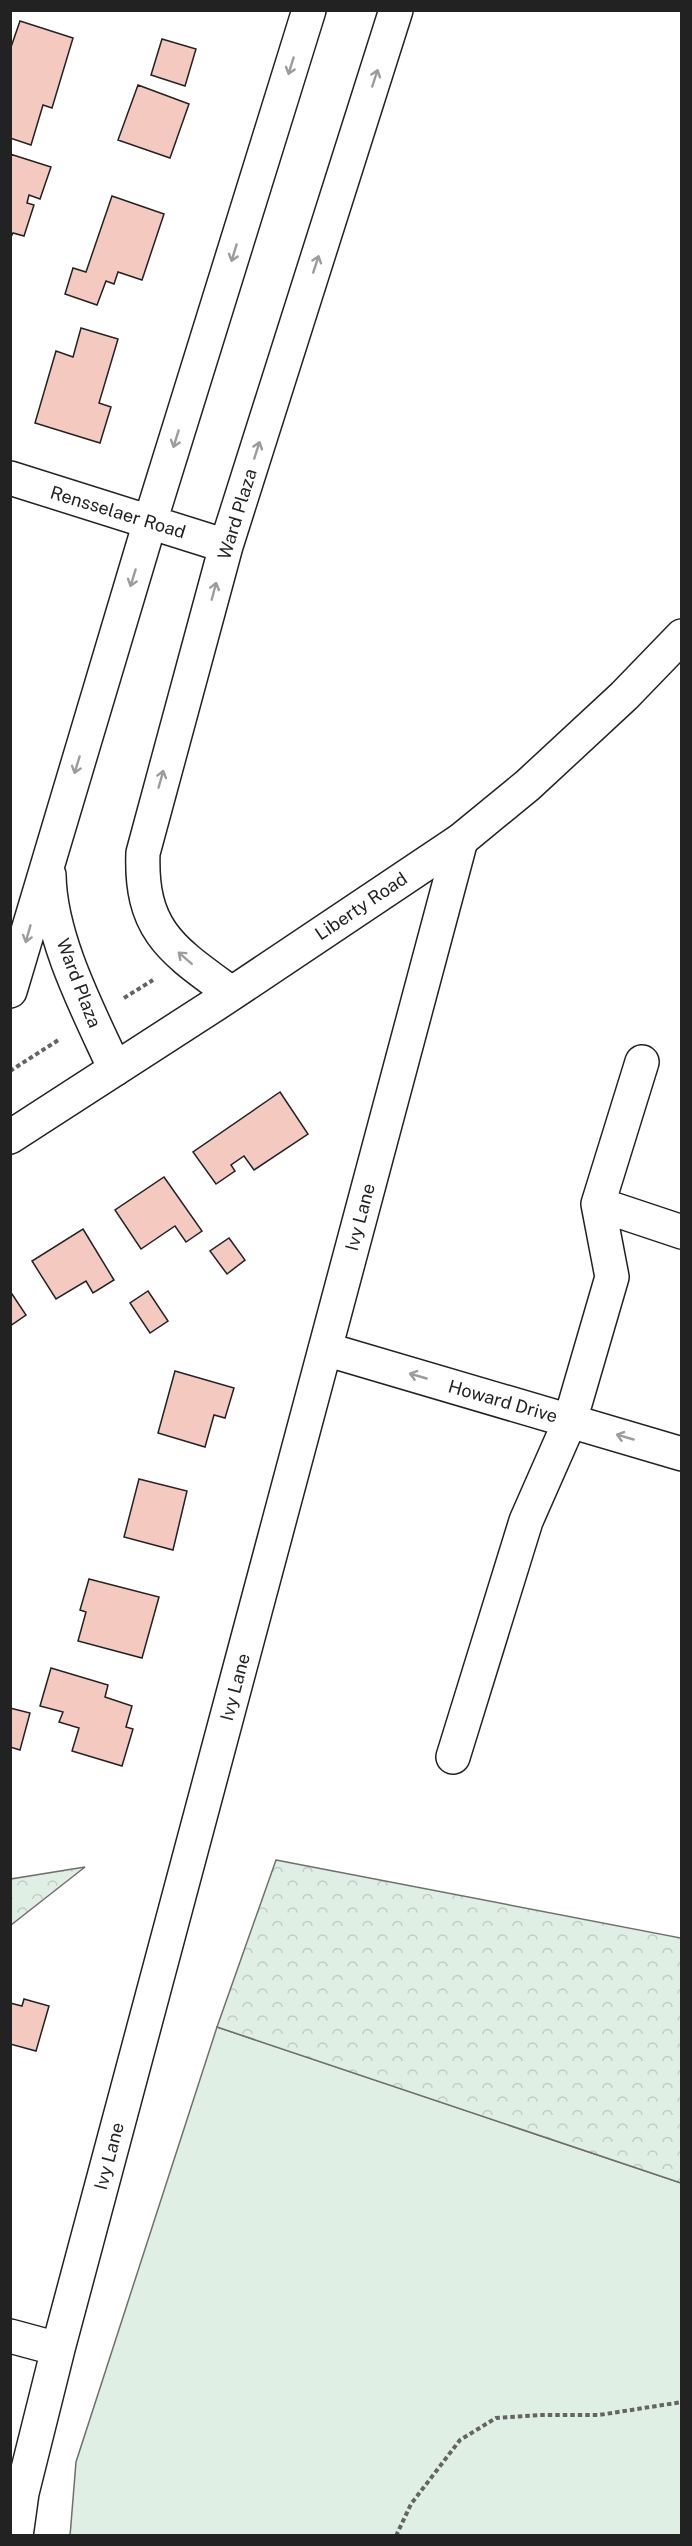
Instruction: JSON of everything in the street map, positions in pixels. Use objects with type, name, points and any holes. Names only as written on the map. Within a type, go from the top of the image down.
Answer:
[{"type":"street","name":"Ward Plaza","points":[[10,991],[150,522],[309,10]]},
{"type":"street","name":"Ward Plaza","points":[[231,993],[191,964],[165,940],[151,913],[142,868],[145,838],[226,546],[396,10]]},
{"type":"street","name":"Rensselaer Road","points":[[10,478],[226,546]]},
{"type":"street","name":"Liberty Road","points":[[10,1137],[461,840],[528,785],[624,696],[681,636]]},
{"type":"street","name":"Ivy Lane","points":[[16,2535],[22,2493],[58,2349],[461,840]]},
{"type":"street","name":"Ward Plaza","points":[[49,858],[49,881],[56,920],[72,975],[115,1069]]},
{"type":"street","points":[[453,1757],[526,1521],[570,1421],[612,1276],[598,1204],[642,1062]]},
{"type":"street","points":[[598,1204],[681,1232]]},
{"type":"street","name":"Howard Drive","points":[[325,1349],[681,1454]]},
{"type":"street","points":[[10,2336],[58,2349]]},
{"type":"path","points":[[117,1003],[155,978]]},
{"type":"path","points":[[10,1071],[69,1033]]},
{"type":"path","points":[[396,2535],[411,2504],[459,2440],[496,2418],[599,2415],[681,2402]]},
{"type":"green space","points":[[276,1860],[681,1938],[681,2183],[217,2027]]},
{"type":"green space","points":[[85,1867],[11,1925],[11,1879]]},
{"type":"green space","points":[[217,2027],[681,2183],[681,2535],[70,2536],[76,2462]]},
{"type":"building","points":[[20,21],[73,38],[52,108],[43,105],[31,145],[10,138],[10,50]]},
{"type":"building","points":[[162,39],[196,49],[185,86],[151,75]]},
{"type":"building","points":[[138,85],[189,104],[170,158],[118,140]]},
{"type":"building","points":[[10,154],[51,167],[40,199],[29,195],[27,203],[34,205],[24,236],[13,233],[10,239]]},
{"type":"building","points":[[112,196],[164,214],[142,280],[118,272],[114,284],[106,281],[97,305],[65,294],[73,268],[86,272]]},
{"type":"building","points":[[81,328],[118,339],[99,403],[111,407],[100,443],[35,423],[56,351],[73,357]]},
{"type":"building","points":[[280,1092],[308,1134],[254,1170],[244,1156],[231,1165],[235,1171],[216,1184],[193,1152]]},
{"type":"building","points":[[164,1177],[202,1231],[186,1242],[175,1226],[141,1249],[115,1210]]},
{"type":"building","points":[[83,1229],[114,1280],[93,1293],[86,1281],[56,1299],[32,1261]]},
{"type":"building","points":[[229,1238],[245,1260],[227,1274],[210,1251]]},
{"type":"building","points":[[10,1291],[26,1315],[10,1326]]},
{"type":"building","points":[[148,1291],[168,1321],[150,1333],[130,1303]]},
{"type":"building","points":[[175,1371],[234,1388],[225,1418],[214,1415],[205,1447],[158,1433]]},
{"type":"building","points":[[139,1479],[187,1491],[173,1550],[124,1537]]},
{"type":"building","points":[[89,1579],[159,1597],[142,1658],[78,1641],[86,1612],[80,1610]]},
{"type":"building","points":[[51,1668],[108,1685],[105,1697],[132,1706],[126,1727],[133,1729],[122,1766],[72,1751],[79,1728],[59,1722],[63,1712],[40,1706]]},
{"type":"building","points":[[10,1708],[30,1713],[20,1750],[10,1747]]},
{"type":"building","points":[[24,1999],[49,2006],[36,2051],[10,2044],[10,2003],[22,2006]]}]
